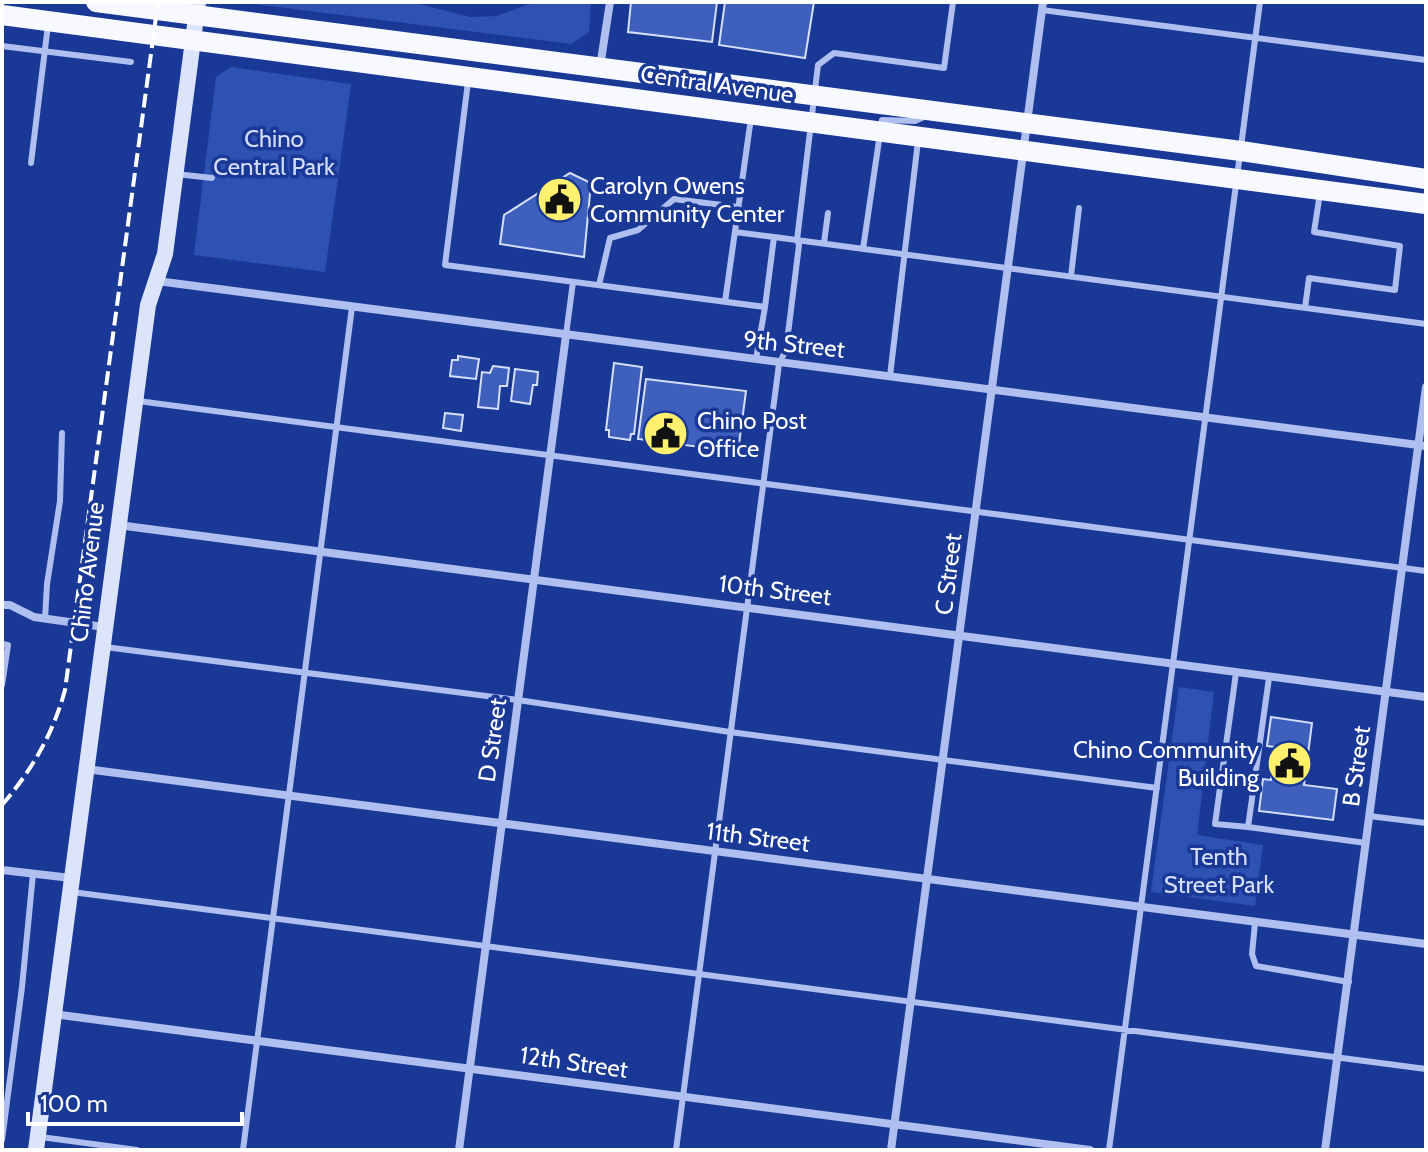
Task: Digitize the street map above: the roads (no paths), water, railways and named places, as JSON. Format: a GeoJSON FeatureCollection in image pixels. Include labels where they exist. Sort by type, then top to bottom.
{"type":"FeatureCollection","features":[{"type":"Feature","properties":{"kind":"main road","name":"Central Avenue"},"geometry":{"type":"LineString","coordinates":[[96,2],[197,9],[1426,179]]}},
{"type":"Feature","properties":{"kind":"main road","name":"Chino Avenue"},"geometry":{"type":"LineString","coordinates":[[36,1144],[134,401],[148,305],[165,254],[197,9]]}},
{"type":"Feature","properties":{"kind":"main road","name":"Central Avenue"},"geometry":{"type":"LineString","coordinates":[[2,15],[1426,204]]}},
{"type":"Feature","properties":{"kind":"main road"},"geometry":{"type":"LineString","coordinates":[[496,81],[524,71],[585,79],[600,67]]}},
{"type":"Feature","properties":{"kind":"street"},"geometry":{"type":"LineString","coordinates":[[600,67],[610,2]]}},
{"type":"Feature","properties":{"kind":"street","name":"C Street"},"geometry":{"type":"LineString","coordinates":[[891,1150],[1042,6]]}},
{"type":"Feature","properties":{"kind":"street","name":"9th Street"},"geometry":{"type":"LineString","coordinates":[[157,281],[1422,446]]}},
{"type":"Feature","properties":{"kind":"street","name":"D Street"},"geometry":{"type":"LineString","coordinates":[[459,1150],[566,335]]}},
{"type":"Feature","properties":{"kind":"street","name":"B Street"},"geometry":{"type":"LineString","coordinates":[[1325,1150],[1356,934],[1402,568],[1422,446],[1426,387]]}},
{"type":"Feature","properties":{"kind":"street","name":"10th Street"},"geometry":{"type":"LineString","coordinates":[[117,525],[1426,697]]}},
{"type":"Feature","properties":{"kind":"street"},"geometry":{"type":"LineString","coordinates":[[2,605],[10,605],[34,617],[104,627]]}},
{"type":"Feature","properties":{"kind":"street","name":"11th Street"},"geometry":{"type":"LineString","coordinates":[[86,769],[1426,944]]}},
{"type":"Feature","properties":{"kind":"street"},"geometry":{"type":"LineString","coordinates":[[2,870],[33,874],[70,885]]}},
{"type":"Feature","properties":{"kind":"street","name":"12th Street"},"geometry":{"type":"LineString","coordinates":[[53,1014],[1090,1150]]}},
{"type":"Feature","properties":{"kind":"lane"},"geometry":{"type":"LineString","coordinates":[[676,1150],[762,485],[779,364],[786,350],[818,65],[834,53],[944,68],[953,2]]}},
{"type":"Feature","properties":{"kind":"lane"},"geometry":{"type":"LineString","coordinates":[[1109,1150],[1260,2]]}},
{"type":"Feature","properties":{"kind":"lane"},"geometry":{"type":"LineString","coordinates":[[1042,6],[1426,60]]}},
{"type":"Feature","properties":{"kind":"lane"},"geometry":{"type":"LineString","coordinates":[[31,163],[49,21]]}},
{"type":"Feature","properties":{"kind":"lane"},"geometry":{"type":"LineString","coordinates":[[2,46],[131,62]]}},
{"type":"Feature","properties":{"kind":"lane"},"geometry":{"type":"LineString","coordinates":[[469,78],[445,265],[765,307]]}},
{"type":"Feature","properties":{"kind":"lane"},"geometry":{"type":"LineString","coordinates":[[863,249],[879,131],[885,119],[915,121],[933,112]]}},
{"type":"Feature","properties":{"kind":"lane"},"geometry":{"type":"LineString","coordinates":[[725,302],[751,115]]}},
{"type":"Feature","properties":{"kind":"lane"},"geometry":{"type":"LineString","coordinates":[[890,376],[918,137]]}},
{"type":"Feature","properties":{"kind":"lane"},"geometry":{"type":"LineString","coordinates":[[176,174],[212,178]]}},
{"type":"Feature","properties":{"kind":"lane"},"geometry":{"type":"LineString","coordinates":[[1305,308],[1309,278],[1395,290],[1400,246],[1314,232],[1320,190]]}},
{"type":"Feature","properties":{"kind":"lane"},"geometry":{"type":"LineString","coordinates":[[599,285],[610,238],[638,230],[674,199],[738,207]]}},
{"type":"Feature","properties":{"kind":"lane"},"geometry":{"type":"LineString","coordinates":[[1071,276],[1079,208]]}},
{"type":"Feature","properties":{"kind":"lane"},"geometry":{"type":"LineString","coordinates":[[824,243],[828,213]]}},
{"type":"Feature","properties":{"kind":"lane"},"geometry":{"type":"LineString","coordinates":[[735,232],[1426,324]]}},
{"type":"Feature","properties":{"kind":"lane"},"geometry":{"type":"LineString","coordinates":[[756,361],[774,237]]}},
{"type":"Feature","properties":{"kind":"lane"},"geometry":{"type":"LineString","coordinates":[[566,335],[573,282]]}},
{"type":"Feature","properties":{"kind":"lane"},"geometry":{"type":"LineString","coordinates":[[243,1150],[352,307]]}},
{"type":"Feature","properties":{"kind":"lane"},"geometry":{"type":"LineString","coordinates":[[134,401],[1426,571]]}},
{"type":"Feature","properties":{"kind":"lane"},"geometry":{"type":"LineString","coordinates":[[45,619],[47,584],[60,501],[62,433]]}},
{"type":"Feature","properties":{"kind":"lane"},"geometry":{"type":"LineString","coordinates":[[2,644],[8,645],[2,685]]}},
{"type":"Feature","properties":{"kind":"lane"},"geometry":{"type":"LineString","coordinates":[[102,646],[1157,788]]}},
{"type":"Feature","properties":{"kind":"lane"},"geometry":{"type":"LineString","coordinates":[[1236,673],[1215,824],[1366,843]]}},
{"type":"Feature","properties":{"kind":"lane"},"geometry":{"type":"LineString","coordinates":[[1248,827],[1269,678]]}},
{"type":"Feature","properties":{"kind":"lane"},"geometry":{"type":"LineString","coordinates":[[1369,816],[1426,823]]}},
{"type":"Feature","properties":{"kind":"lane"},"geometry":{"type":"LineString","coordinates":[[2,1140],[33,874]]}},
{"type":"Feature","properties":{"kind":"lane"},"geometry":{"type":"LineString","coordinates":[[70,885],[272,919],[486,944],[1426,1069]]}},
{"type":"Feature","properties":{"kind":"lane"},"geometry":{"type":"LineString","coordinates":[[1255,923],[1252,954],[1256,966],[1349,982]]}},
{"type":"Feature","properties":{"kind":"lane"},"geometry":{"type":"LineString","coordinates":[[36,1144],[137,1150]]}},
{"type":"Feature","properties":{"kind":"railway"},"geometry":{"type":"LineString","coordinates":[[2,805],[40,751],[65,690],[158,2]]}},
{"type":"Feature","properties":{"kind":"place","name":"Carolyn Owens Community Center"},"geometry":{"type":"Point","coordinates":[559,199]}},
{"type":"Feature","properties":{"kind":"place","name":"Chino Post Office"},"geometry":{"type":"Point","coordinates":[666,434]}},
{"type":"Feature","properties":{"kind":"place","name":"Chino Community Building"},"geometry":{"type":"Point","coordinates":[1290,763]}},
{"type":"Feature","properties":{"kind":"park label","name":"Chino Central Park"},"geometry":{"type":"Point","coordinates":[274,152]}},
{"type":"Feature","properties":{"kind":"park label","name":"Tenth Street Park"},"geometry":{"type":"Point","coordinates":[1219,870]}}]}
